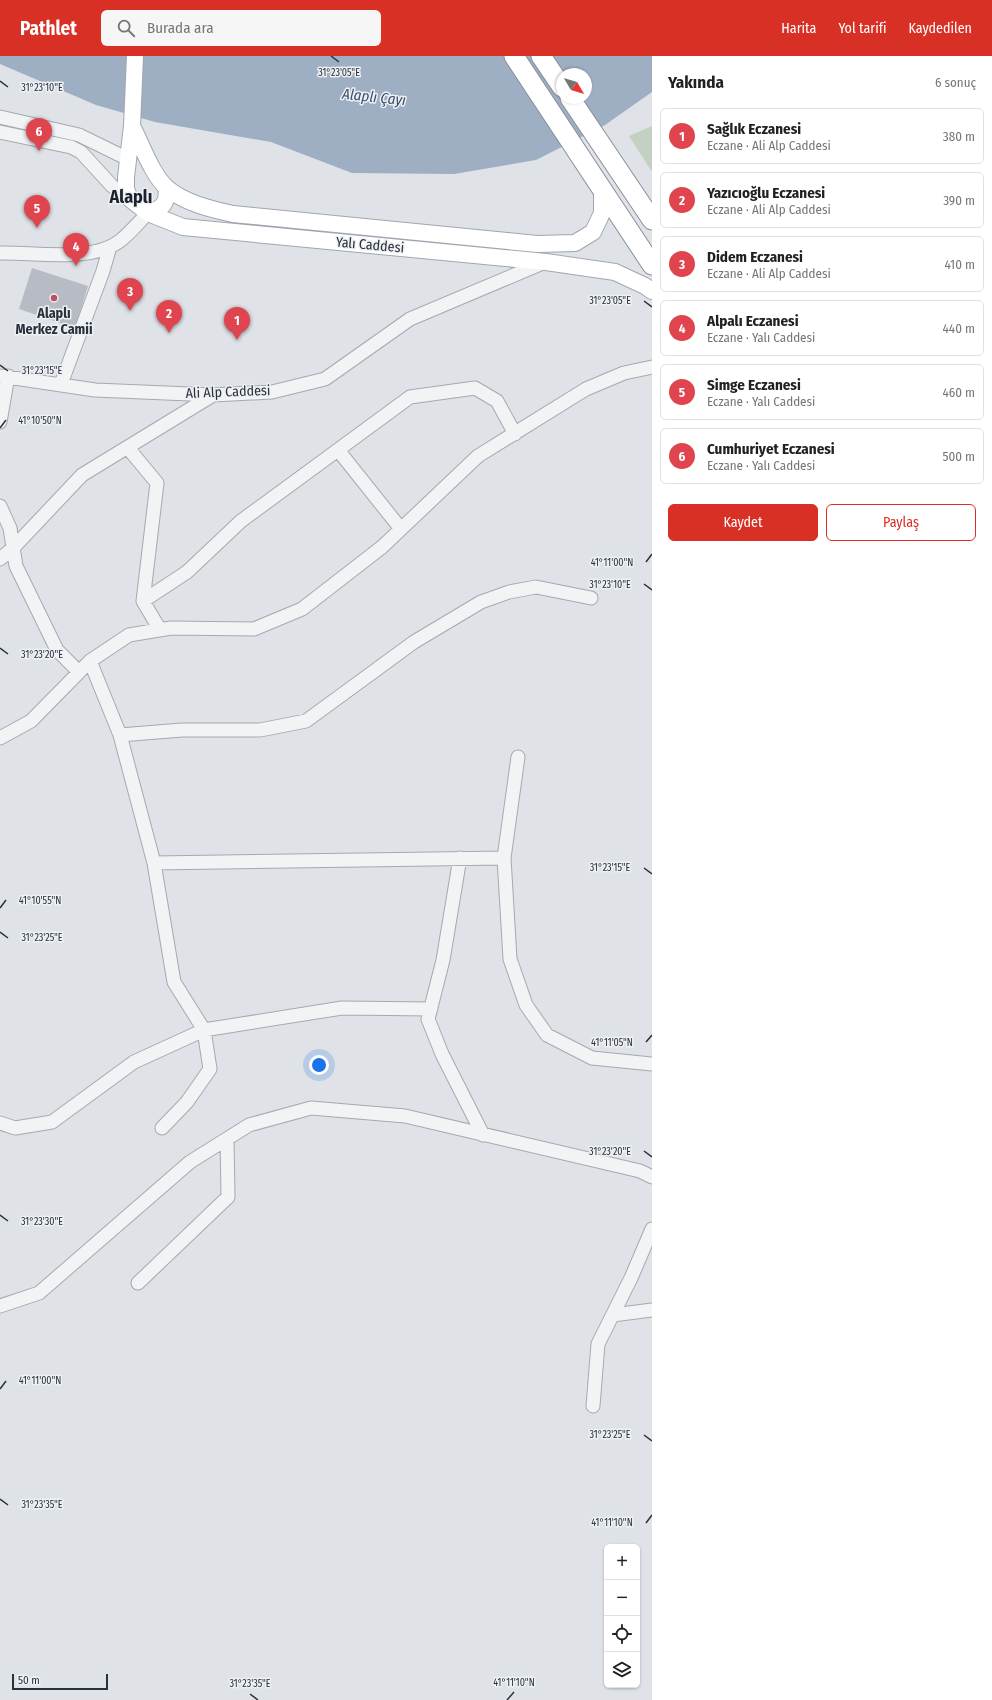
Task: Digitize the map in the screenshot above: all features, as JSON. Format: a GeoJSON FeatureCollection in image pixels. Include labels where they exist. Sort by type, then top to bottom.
{"type":"FeatureCollection","features":[{"type":"Feature","properties":{"kind":"highway"},"geometry":{"type":"LineString","coordinates":[[514,56],[652,266]]}},
{"type":"Feature","properties":{"kind":"highway"},"geometry":{"type":"LineString","coordinates":[[541,56],[556,78]]}},
{"type":"Feature","properties":{"kind":"highway"},"geometry":{"type":"LineString","coordinates":[[574,104],[652,220]]}},
{"type":"Feature","properties":{"kind":"main road"},"geometry":{"type":"LineString","coordinates":[[130,199],[126,189],[126,178],[132,126],[135,56]]}},
{"type":"Feature","properties":{"kind":"main road","name":"Yalı Caddesi"},"geometry":{"type":"LineString","coordinates":[[132,126],[155,172],[166,187],[185,200],[232,214],[537,244],[575,243],[593,232],[602,212],[598,184]]}},
{"type":"Feature","properties":{"kind":"main road"},"geometry":{"type":"LineString","coordinates":[[128,159],[155,172]]}},
{"type":"Feature","properties":{"kind":"main road"},"geometry":{"type":"LineString","coordinates":[[148,214],[159,210],[165,204],[168,196],[166,187]]}},
{"type":"Feature","properties":{"kind":"main road","name":"Yalı Caddesi"},"geometry":{"type":"LineString","coordinates":[[130,199],[148,214],[183,227],[546,262],[615,272],[645,286],[652,291]]}},
{"type":"Feature","properties":{"kind":"street"},"geometry":{"type":"LineString","coordinates":[[0,116],[79,135],[128,159]]}},
{"type":"Feature","properties":{"kind":"street"},"geometry":{"type":"LineString","coordinates":[[0,132],[71,147],[81,152],[112,186],[130,199]]}},
{"type":"Feature","properties":{"kind":"street"},"geometry":{"type":"LineString","coordinates":[[103,250],[121,241],[148,214]]}},
{"type":"Feature","properties":{"kind":"street"},"geometry":{"type":"LineString","coordinates":[[0,253],[84,253],[109,250],[103,271],[61,384]]}},
{"type":"Feature","properties":{"kind":"street","name":"Ali Alp Caddesi"},"geometry":{"type":"LineString","coordinates":[[4,376],[95,390],[212,395],[272,392],[325,378],[410,319],[546,262]]}},
{"type":"Feature","properties":{"kind":"street"},"geometry":{"type":"LineString","coordinates":[[0,738],[31,721],[90,661],[130,635],[171,628],[254,629],[302,609],[382,547],[478,456],[586,389],[624,373],[652,367]]}},
{"type":"Feature","properties":{"kind":"street"},"geometry":{"type":"LineString","coordinates":[[0,422],[4,376]]}},
{"type":"Feature","properties":{"kind":"street"},"geometry":{"type":"LineString","coordinates":[[143,601],[187,572],[241,521],[410,397],[475,388],[497,401],[515,434]]}},
{"type":"Feature","properties":{"kind":"street"},"geometry":{"type":"LineString","coordinates":[[0,559],[13,548],[82,475],[212,395]]}},
{"type":"Feature","properties":{"kind":"street"},"geometry":{"type":"LineString","coordinates":[[128,448],[157,483],[143,601],[160,630]]}},
{"type":"Feature","properties":{"kind":"street"},"geometry":{"type":"LineString","coordinates":[[338,450],[401,529]]}},
{"type":"Feature","properties":{"kind":"street"},"geometry":{"type":"LineString","coordinates":[[0,506],[10,528],[16,566],[57,650],[79,672]]}},
{"type":"Feature","properties":{"kind":"street"},"geometry":{"type":"LineString","coordinates":[[120,735],[182,730],[260,730],[306,721],[414,642],[481,602],[509,592],[536,587],[591,598]]}},
{"type":"Feature","properties":{"kind":"street"},"geometry":{"type":"LineString","coordinates":[[90,661],[120,735],[154,863],[174,982],[204,1030],[210,1069],[187,1102],[162,1128]]}},
{"type":"Feature","properties":{"kind":"street"},"geometry":{"type":"LineString","coordinates":[[518,757],[504,858],[510,959],[526,1005],[547,1035],[592,1058],[652,1064]]}},
{"type":"Feature","properties":{"kind":"street"},"geometry":{"type":"LineString","coordinates":[[460,858],[443,960],[428,1019],[442,1054],[483,1135]]}},
{"type":"Feature","properties":{"kind":"street"},"geometry":{"type":"LineString","coordinates":[[154,863],[504,858]]}},
{"type":"Feature","properties":{"kind":"street"},"geometry":{"type":"LineString","coordinates":[[0,1123],[15,1128],[52,1122],[134,1062],[204,1030],[342,1008],[431,1009]]}},
{"type":"Feature","properties":{"kind":"street"},"geometry":{"type":"LineString","coordinates":[[0,1306],[39,1293],[190,1162],[250,1125],[311,1108],[405,1116],[640,1171],[652,1177]]}},
{"type":"Feature","properties":{"kind":"street"},"geometry":{"type":"LineString","coordinates":[[138,1283],[228,1197],[227,1139]]}},
{"type":"Feature","properties":{"kind":"street"},"geometry":{"type":"LineString","coordinates":[[593,1406],[598,1344],[613,1315],[652,1229]]}},
{"type":"Feature","properties":{"kind":"street"},"geometry":{"type":"LineString","coordinates":[[613,1315],[652,1310]]}},
{"type":"Feature","properties":{"kind":"green space"},"geometry":{"type":"Polygon","coordinates":[[[652,126],[652,172],[629,136],[652,126]]]}},
{"type":"Feature","properties":{"kind":"water","name":"Alaplı Çayı"},"geometry":{"type":"Polygon","coordinates":[[[0,56],[652,56],[652,92],[605,125],[536,160],[454,174],[352,173],[271,142],[155,122],[96,105],[0,64],[0,56]]]}},
{"type":"Feature","properties":{"kind":"building","name":"Alaplı Merkez Camii"},"geometry":{"type":"Polygon","coordinates":[[[32,268],[88,286],[75,328],[19,309],[32,268]]]}},
{"type":"Feature","properties":{"kind":"place","name":"Cumhuriyet Eczanesi"},"geometry":{"type":"Point","coordinates":[39,151]}},
{"type":"Feature","properties":{"kind":"place","name":"Simge Eczanesi"},"geometry":{"type":"Point","coordinates":[37,228]}},
{"type":"Feature","properties":{"kind":"place","name":"Alpalı Eczanesi"},"geometry":{"type":"Point","coordinates":[76,266]}},
{"type":"Feature","properties":{"kind":"place","name":"Alaplı Merkez Camii"},"geometry":{"type":"Point","coordinates":[54,298]}},
{"type":"Feature","properties":{"kind":"place","name":"Didem Eczanesi"},"geometry":{"type":"Point","coordinates":[130,311]}},
{"type":"Feature","properties":{"kind":"place","name":"Yazıcıoğlu Eczanesi"},"geometry":{"type":"Point","coordinates":[169,333]}},
{"type":"Feature","properties":{"kind":"place","name":"Sağlık Eczanesi"},"geometry":{"type":"Point","coordinates":[237,340]}},
{"type":"Feature","properties":{"kind":"district","name":"Alaplı"},"geometry":{"type":"Point","coordinates":[131,197]}}]}
